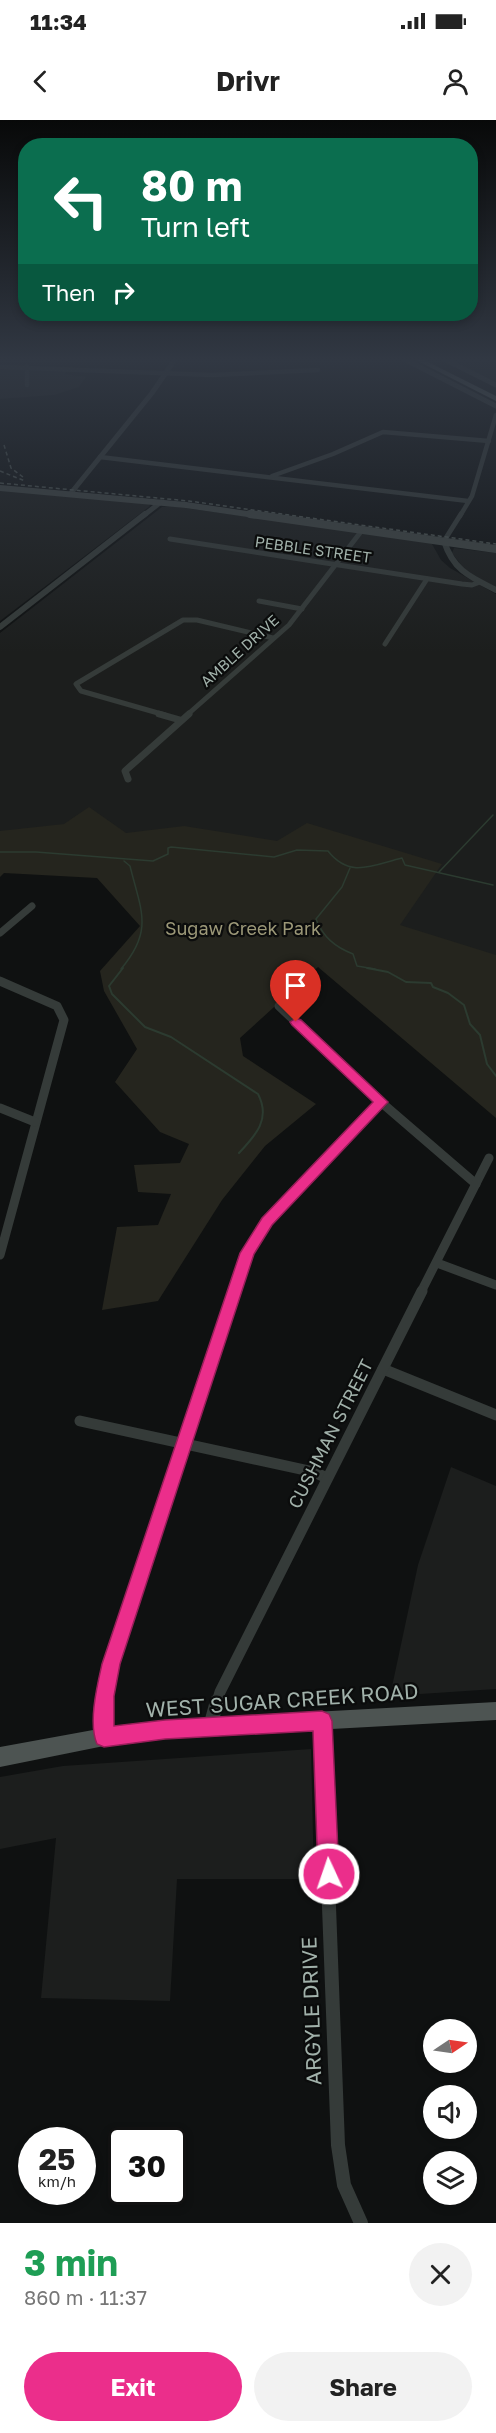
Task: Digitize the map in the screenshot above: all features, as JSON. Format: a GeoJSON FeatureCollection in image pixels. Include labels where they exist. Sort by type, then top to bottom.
{"type":"FeatureCollection","features":[{"type":"Feature","properties":{"kind":"main road"},"geometry":{"type":"LineString","coordinates":[[0,488],[161,502],[496,549]]}},
{"type":"Feature","properties":{"kind":"main road","name":"WEST SUGAR CREEK ROAD"},"geometry":{"type":"LineString","coordinates":[[0,1757],[104,1737],[165,1729],[496,1711]]}},
{"type":"Feature","properties":{"kind":"street"},"geometry":{"type":"LineString","coordinates":[[268,477],[327,456]]}},
{"type":"Feature","properties":{"kind":"street"},"geometry":{"type":"LineString","coordinates":[[484,456],[472,496],[444,541],[451,560],[478,581],[496,590]]}},
{"type":"Feature","properties":{"kind":"street"},"geometry":{"type":"LineString","coordinates":[[71,493],[100,457],[468,501]]}},
{"type":"Feature","properties":{"kind":"street"},"geometry":{"type":"LineString","coordinates":[[0,627],[161,502]]}},
{"type":"Feature","properties":{"kind":"street","name":"AMBLE DRIVE"},"geometry":{"type":"LineString","coordinates":[[128,779],[125,771],[273,639],[302,609],[363,529]]}},
{"type":"Feature","properties":{"kind":"street","name":"PEBBLE STREET"},"geometry":{"type":"LineString","coordinates":[[170,539],[454,583],[472,585],[478,581]]}},
{"type":"Feature","properties":{"kind":"street"},"geometry":{"type":"LineString","coordinates":[[385,644],[427,579]]}},
{"type":"Feature","properties":{"kind":"street","name":"PEBBLE STREET"},"geometry":{"type":"LineString","coordinates":[[454,583],[478,581]]}},
{"type":"Feature","properties":{"kind":"street","name":"PEBBLE STREET"},"geometry":{"type":"LineString","coordinates":[[462,584],[496,590]]}},
{"type":"Feature","properties":{"kind":"street"},"geometry":{"type":"LineString","coordinates":[[259,601],[302,609]]}},
{"type":"Feature","properties":{"kind":"street"},"geometry":{"type":"LineString","coordinates":[[180,720],[77,688],[78,682],[158,634],[188,620],[197,620],[273,639]]}},
{"type":"Feature","properties":{"kind":"street"},"geometry":{"type":"LineString","coordinates":[[0,933],[32,906]]}},
{"type":"Feature","properties":{"kind":"street"},"geometry":{"type":"LineString","coordinates":[[0,981],[57,1006],[63,1015],[0,1255]]}},
{"type":"Feature","properties":{"kind":"street"},"geometry":{"type":"LineString","coordinates":[[279,1006],[382,1102],[476,1184]]}},
{"type":"Feature","properties":{"kind":"street"},"geometry":{"type":"LineString","coordinates":[[104,1737],[104,1703],[111,1664],[247,1253],[267,1221],[382,1102]]}},
{"type":"Feature","properties":{"kind":"street"},"geometry":{"type":"LineString","coordinates":[[0,1108],[35,1122]]}},
{"type":"Feature","properties":{"kind":"street","name":"CUSHMAN STREET"},"geometry":{"type":"LineString","coordinates":[[210,1727],[220,1692],[489,1158]]}},
{"type":"Feature","properties":{"kind":"street"},"geometry":{"type":"LineString","coordinates":[[436,1263],[496,1285]]}},
{"type":"Feature","properties":{"kind":"street"},"geometry":{"type":"LineString","coordinates":[[383,1369],[496,1414]]}},
{"type":"Feature","properties":{"kind":"street"},"geometry":{"type":"LineString","coordinates":[[80,1421],[314,1472],[327,1478]]}},
{"type":"Feature","properties":{"kind":"street","name":"ARGYLE DRIVE"},"geometry":{"type":"LineString","coordinates":[[322,1721],[338,2145],[344,2185],[360,2223]]}},
{"type":"Feature","properties":{"kind":"shaded area"},"geometry":{"type":"Polygon","coordinates":[[[0,490],[149,504],[150,506],[0,621],[0,490]]]}},
{"type":"Feature","properties":{"kind":"shaded area"},"geometry":{"type":"Polygon","coordinates":[[[171,506],[424,541],[432,544],[441,560],[450,568],[496,594],[496,976],[351,939],[430,871],[0,861],[0,633],[162,507],[171,506]]]}},
{"type":"Feature","properties":{"kind":"shaded area"},"geometry":{"type":"Polygon","coordinates":[[[454,548],[496,553],[496,588],[465,570],[452,553],[454,548]]]}},
{"type":"Feature","properties":{"kind":"shaded area"},"geometry":{"type":"Polygon","coordinates":[[[451,1467],[496,1486],[496,1689],[390,1696],[418,1565],[451,1467]]]}},
{"type":"Feature","properties":{"kind":"shaded area"},"geometry":{"type":"Polygon","coordinates":[[[311,1749],[314,1879],[177,1879],[170,2001],[41,1998],[56,1838],[0,1849],[0,1777],[63,1766],[311,1749]]]}},
{"type":"Feature","properties":{"kind":"green space","name":"Sugaw Creek Park"},"geometry":{"type":"Polygon","coordinates":[[[89,807],[126,833],[184,826],[277,841],[307,823],[442,864],[400,925],[496,955],[496,1118],[318,967],[240,1038],[243,1056],[316,1104],[265,1146],[222,1200],[158,1301],[102,1310],[117,1227],[158,1225],[171,1194],[138,1192],[134,1165],[180,1163],[189,1144],[160,1132],[115,1082],[137,1049],[104,991],[100,971],[140,926],[97,878],[4,873],[0,877],[0,831],[64,824],[89,807]]]}},
{"type":"Feature","properties":{"kind":"waterway"},"geometry":{"type":"LineString","coordinates":[[439,872],[493,815]]}},
{"type":"Feature","properties":{"kind":"waterway"},"geometry":{"type":"LineString","coordinates":[[0,852],[36,852],[153,861],[168,854],[168,848],[171,847],[274,857],[297,850],[328,851],[336,860],[353,867],[362,868],[402,858],[405,865],[493,885]]}},
{"type":"Feature","properties":{"kind":"waterway"},"geometry":{"type":"LineString","coordinates":[[121,969],[138,943],[142,920],[130,866],[124,861]]}},
{"type":"Feature","properties":{"kind":"waterway"},"geometry":{"type":"LineString","coordinates":[[350,868],[342,887],[316,919],[330,941],[353,954],[357,966],[375,969]]}},
{"type":"Feature","properties":{"kind":"waterway"},"geometry":{"type":"LineString","coordinates":[[123,968],[109,986],[112,994],[145,1027],[171,1037],[258,1094],[263,1111],[260,1126],[239,1153]]}},
{"type":"Feature","properties":{"kind":"waterway"},"geometry":{"type":"LineString","coordinates":[[367,968],[388,972],[406,982],[431,983],[433,987],[448,993],[464,1005],[470,1024],[480,1035],[487,1064],[496,1076]]}},
{"type":"Feature","properties":{"kind":"railway"},"geometry":{"type":"LineString","coordinates":[[7,456],[11,468],[23,477]]}},
{"type":"Feature","properties":{"kind":"railway"},"geometry":{"type":"LineString","coordinates":[[0,471],[25,481]]}},
{"type":"Feature","properties":{"kind":"railway"},"geometry":{"type":"LineString","coordinates":[[0,483],[189,501],[496,544]]}},
{"type":"Feature","properties":{"kind":"route"},"geometry":{"type":"LineString","coordinates":[[296,1022],[382,1102],[267,1221],[247,1253],[111,1664],[105,1696],[104,1737],[165,1729],[322,1721],[329,1874]]}}]}
